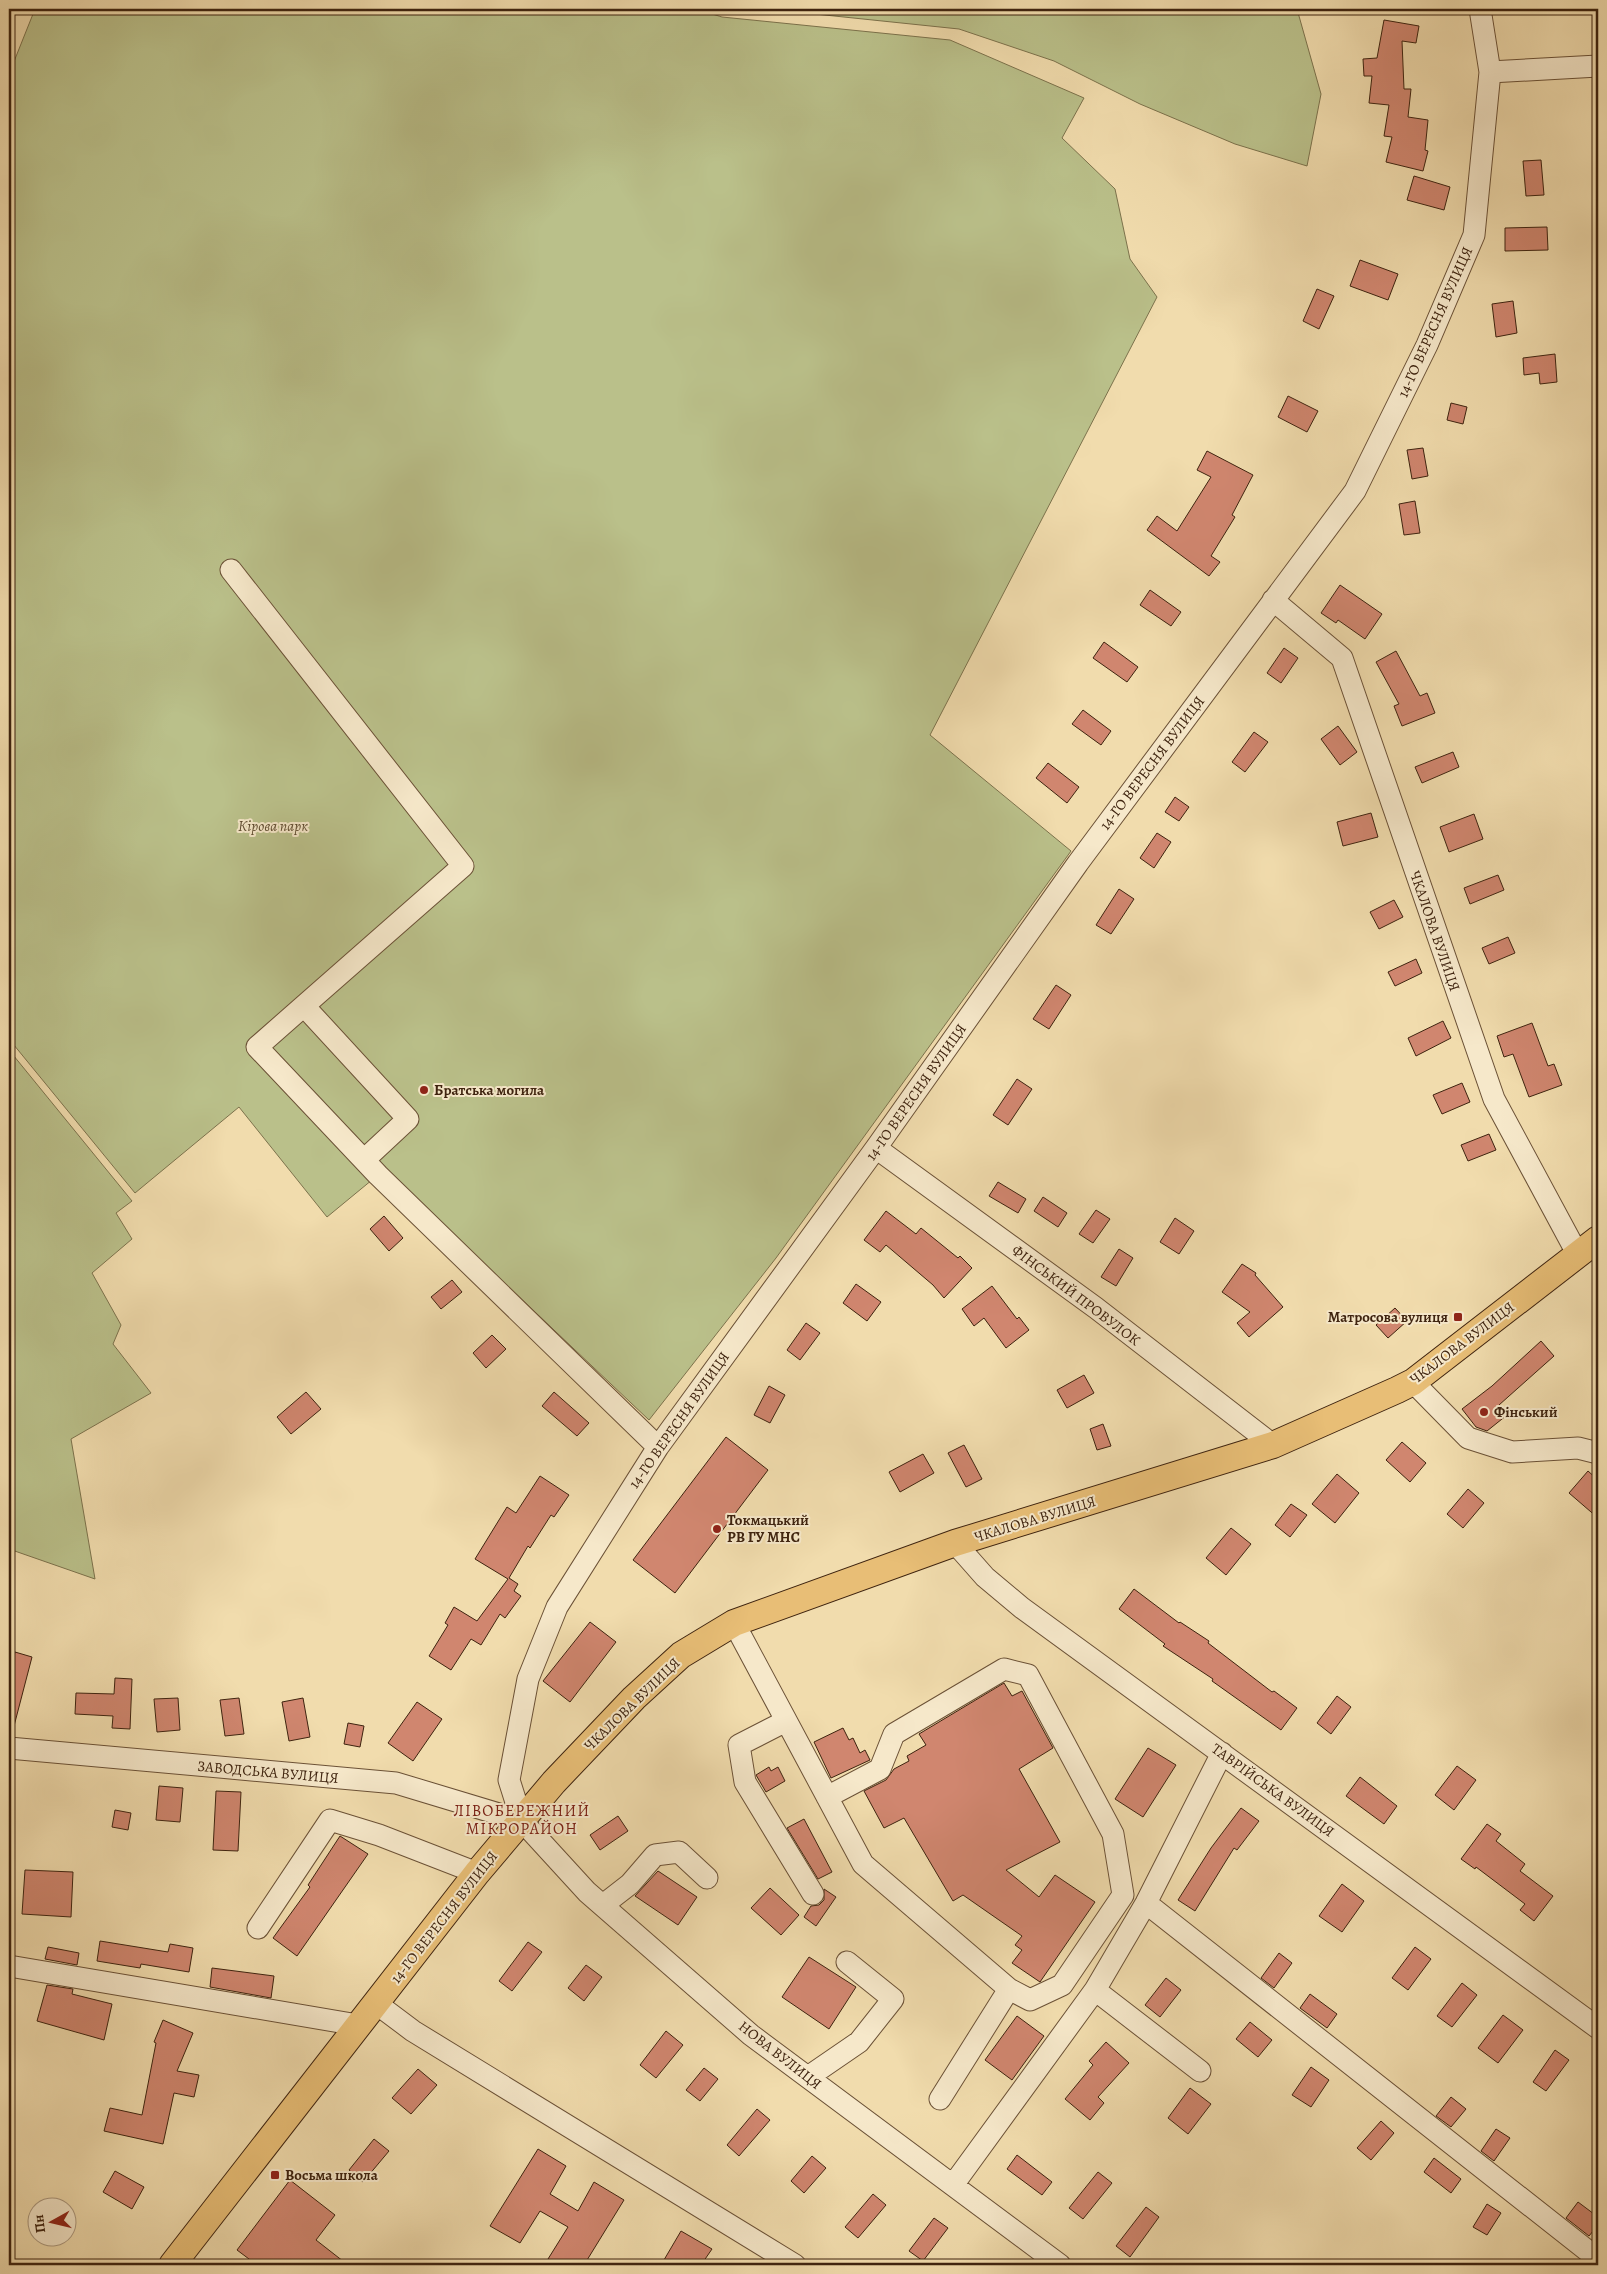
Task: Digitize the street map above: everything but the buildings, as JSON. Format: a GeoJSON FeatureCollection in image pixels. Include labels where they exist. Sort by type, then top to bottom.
{"type":"FeatureCollection","features":[{"type":"Feature","properties":{"kind":"main road","name":"ЧКАЛОВА ВУЛИЦЯ"},"geometry":{"type":"LineString","coordinates":[[522,1821],[554,1782],[634,1698],[681,1655],[734,1623],[955,1543],[1273,1445],[1412,1382],[1598,1239]]}},
{"type":"Feature","properties":{"kind":"main road","name":"14-ГО ВЕРЕСНЯ ВУЛИЦЯ"},"geometry":{"type":"LineString","coordinates":[[172,2265],[477,1873],[522,1821]]}},
{"type":"Feature","properties":{"kind":"street","name":"14-ГО ВЕРЕСНЯ ВУЛИЦЯ"},"geometry":{"type":"LineString","coordinates":[[522,1821],[509,1780],[528,1679],[557,1606],[658,1447],[876,1148],[1078,863],[1355,491],[1427,345],[1474,236],[1490,72],[1480,9]]}},
{"type":"Feature","properties":{"kind":"street"},"geometry":{"type":"LineString","coordinates":[[1490,72],[1598,66]]}},
{"type":"Feature","properties":{"kind":"street"},"geometry":{"type":"LineString","coordinates":[[231,570],[463,866],[257,1047],[364,1160],[658,1447]]}},
{"type":"Feature","properties":{"kind":"street","name":"ЧКАЛОВА ВУЛИЦЯ"},"geometry":{"type":"LineString","coordinates":[[1272,600],[1342,658],[1494,1099],[1578,1255]]}},
{"type":"Feature","properties":{"kind":"street"},"geometry":{"type":"LineString","coordinates":[[304,1006],[408,1119],[364,1160]]}},
{"type":"Feature","properties":{"kind":"street","name":"ФІНСЬКИЙ ПРОВУЛОК"},"geometry":{"type":"LineString","coordinates":[[876,1148],[1096,1308],[1273,1445]]}},
{"type":"Feature","properties":{"kind":"street"},"geometry":{"type":"LineString","coordinates":[[1412,1382],[1468,1438],[1512,1452],[1578,1448],[1598,1453]]}},
{"type":"Feature","properties":{"kind":"street","name":"ТАВРІЙСЬКА ВУЛИЦЯ"},"geometry":{"type":"LineString","coordinates":[[955,1543],[985,1577],[1022,1608],[1598,2028]]}},
{"type":"Feature","properties":{"kind":"street"},"geometry":{"type":"LineString","coordinates":[[734,1623],[862,1864],[1009,1989],[1030,2000],[1062,1985],[1123,1895],[1113,1834],[1028,1675],[1004,1669],[894,1734],[880,1770],[827,1798]]}},
{"type":"Feature","properties":{"kind":"street"},"geometry":{"type":"LineString","coordinates":[[786,1720],[740,1746],[745,1782],[813,1894]]}},
{"type":"Feature","properties":{"kind":"street","name":"ЗАВОДСЬКА ВУЛИЦЯ"},"geometry":{"type":"LineString","coordinates":[[9,1748],[396,1784],[522,1821]]}},
{"type":"Feature","properties":{"kind":"street"},"geometry":{"type":"LineString","coordinates":[[953,2185],[1095,1990],[1146,1903],[1222,1753]]}},
{"type":"Feature","properties":{"kind":"street"},"geometry":{"type":"LineString","coordinates":[[258,1928],[330,1820],[379,1836],[477,1873]]}},
{"type":"Feature","properties":{"kind":"street","name":"НОВА ВУЛИЦЯ"},"geometry":{"type":"LineString","coordinates":[[522,1821],[588,1892],[751,2035],[1060,2265]]}},
{"type":"Feature","properties":{"kind":"street"},"geometry":{"type":"LineString","coordinates":[[603,1905],[630,1884],[655,1855],[679,1852],[707,1878]]}},
{"type":"Feature","properties":{"kind":"street"},"geometry":{"type":"LineString","coordinates":[[1146,1903],[1598,2259]]}},
{"type":"Feature","properties":{"kind":"street"},"geometry":{"type":"LineString","coordinates":[[808,2077],[859,2042],[893,1999],[847,1962]]}},
{"type":"Feature","properties":{"kind":"street"},"geometry":{"type":"LineString","coordinates":[[9,1966],[358,2024]]}},
{"type":"Feature","properties":{"kind":"street"},"geometry":{"type":"LineString","coordinates":[[940,2099],[1009,1989]]}},
{"type":"Feature","properties":{"kind":"street"},"geometry":{"type":"LineString","coordinates":[[1095,1990],[1200,2071]]}},
{"type":"Feature","properties":{"kind":"street"},"geometry":{"type":"LineString","coordinates":[[376,2004],[413,2031],[795,2265]]}},
{"type":"Feature","properties":{"kind":"green space","name":"Кірова парк"},"geometry":{"type":"Polygon","coordinates":[[[35,9],[696,9],[722,17],[950,40],[1084,98],[1062,138],[1115,189],[1130,259],[1157,297],[930,735],[1071,851],[776,1258],[649,1420],[404,1188],[378,1175],[327,1217],[239,1107],[135,1193],[9,1039],[9,74],[35,9]]]}},
{"type":"Feature","properties":{"kind":"green space"},"geometry":{"type":"Polygon","coordinates":[[[767,9],[1297,9],[1321,94],[1307,166],[1235,144],[1140,104],[1054,61],[959,29],[767,9]]]}},
{"type":"Feature","properties":{"kind":"green space"},"geometry":{"type":"Polygon","coordinates":[[[9,1050],[132,1201],[116,1213],[132,1239],[92,1273],[121,1325],[113,1344],[151,1393],[71,1439],[95,1579],[9,1549],[9,1050]]]}},
{"type":"Feature","properties":{"kind":"place","name":"Братська могила"},"geometry":{"type":"Point","coordinates":[424,1090]}},
{"type":"Feature","properties":{"kind":"place","name":"Матросова вулиця"},"geometry":{"type":"Point","coordinates":[1458,1317]}},
{"type":"Feature","properties":{"kind":"place","name":"Фінський"},"geometry":{"type":"Point","coordinates":[1484,1412]}},
{"type":"Feature","properties":{"kind":"place","name":"Токмацький РВ ГУ МНС"},"geometry":{"type":"Point","coordinates":[717,1529]}},
{"type":"Feature","properties":{"kind":"place","name":"Восьма школа"},"geometry":{"type":"Point","coordinates":[275,2175]}},
{"type":"Feature","properties":{"kind":"district","name":"ЛІВОБЕРЕЖНИЙ МІКРОРАЙОН"},"geometry":{"type":"Point","coordinates":[522,1820]}}]}
